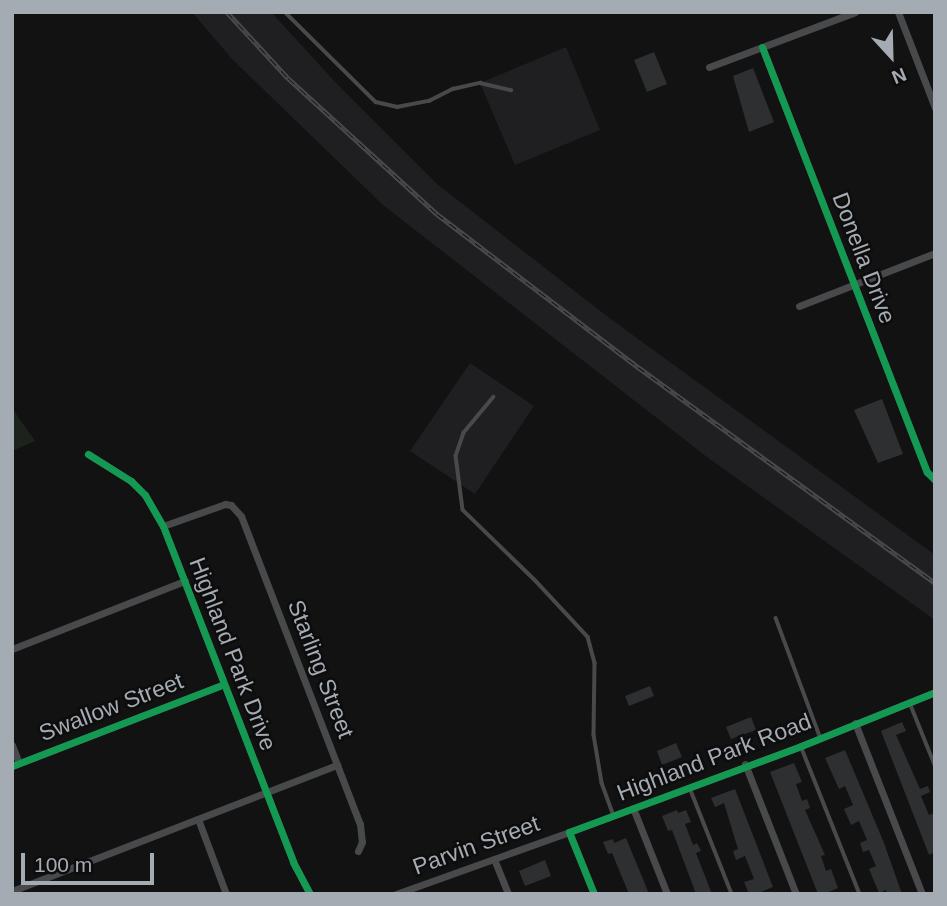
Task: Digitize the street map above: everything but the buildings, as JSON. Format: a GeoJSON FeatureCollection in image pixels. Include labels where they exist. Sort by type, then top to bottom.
{"type":"FeatureCollection","features":[{"type":"Feature","properties":{"kind":"street"},"geometry":{"type":"LineString","coordinates":[[709,67],[855,12]]}},
{"type":"Feature","properties":{"kind":"street"},"geometry":{"type":"LineString","coordinates":[[898,12],[935,108]]}},
{"type":"Feature","properties":{"kind":"street","name":"Donella Drive"},"geometry":{"type":"LineString","coordinates":[[762,47],[927,472],[935,481]]}},
{"type":"Feature","properties":{"kind":"street"},"geometry":{"type":"LineString","coordinates":[[799,306],[935,253]]}},
{"type":"Feature","properties":{"kind":"street","name":"Highland Park Drive"},"geometry":{"type":"LineString","coordinates":[[88,454],[131,481],[145,495],[163,526],[293,862],[310,894]]}},
{"type":"Feature","properties":{"kind":"street","name":"Starling Street"},"geometry":{"type":"LineString","coordinates":[[163,526],[216,506],[231,505],[241,516],[360,824],[362,842],[358,851]]}},
{"type":"Feature","properties":{"kind":"street"},"geometry":{"type":"LineString","coordinates":[[12,649],[185,581]]}},
{"type":"Feature","properties":{"kind":"street","name":"Swallow Street"},"geometry":{"type":"LineString","coordinates":[[16,765],[224,684]]}},
{"type":"Feature","properties":{"kind":"street","name":"Highland Park Road"},"geometry":{"type":"LineString","coordinates":[[569,832],[745,764],[802,746],[820,736],[935,692]]}},
{"type":"Feature","properties":{"kind":"street"},"geometry":{"type":"LineString","coordinates":[[855,723],[922,894]]}},
{"type":"Feature","properties":{"kind":"street"},"geometry":{"type":"LineString","coordinates":[[12,745],[16,765]]}},
{"type":"Feature","properties":{"kind":"street"},"geometry":{"type":"LineString","coordinates":[[745,764],[796,894]]}},
{"type":"Feature","properties":{"kind":"street"},"geometry":{"type":"LineString","coordinates":[[12,891],[337,765]]}},
{"type":"Feature","properties":{"kind":"street"},"geometry":{"type":"LineString","coordinates":[[634,808],[667,894]]}},
{"type":"Feature","properties":{"kind":"street"},"geometry":{"type":"LineString","coordinates":[[198,819],[226,894]]}},
{"type":"Feature","properties":{"kind":"street"},"geometry":{"type":"LineString","coordinates":[[569,832],[594,894]]}},
{"type":"Feature","properties":{"kind":"street","name":"Parvin Street"},"geometry":{"type":"LineString","coordinates":[[396,894],[569,832]]}},
{"type":"Feature","properties":{"kind":"street"},"geometry":{"type":"LineString","coordinates":[[494,859],[508,894]]}},
{"type":"Feature","properties":{"kind":"lane"},"geometry":{"type":"LineString","coordinates":[[285,12],[376,102],[397,107],[429,101],[453,89],[480,83],[511,90]]}},
{"type":"Feature","properties":{"kind":"lane"},"geometry":{"type":"LineString","coordinates":[[494,397],[464,433],[456,456],[463,510],[535,580],[588,637],[594,663],[594,735],[602,783],[613,816]]}},
{"type":"Feature","properties":{"kind":"lane"},"geometry":{"type":"LineString","coordinates":[[776,618],[820,736]]}},
{"type":"Feature","properties":{"kind":"lane"},"geometry":{"type":"LineString","coordinates":[[909,701],[935,765]]}},
{"type":"Feature","properties":{"kind":"lane"},"geometry":{"type":"LineString","coordinates":[[802,746],[860,894]]}},
{"type":"Feature","properties":{"kind":"lane"},"geometry":{"type":"LineString","coordinates":[[689,786],[732,894]]}},
{"type":"Feature","properties":{"kind":"shaded area"},"geometry":{"type":"Polygon","coordinates":[[[192,12],[271,12],[338,85],[437,184],[608,317],[935,555],[935,620],[707,457],[383,205],[232,59],[192,12]]]}},
{"type":"Feature","properties":{"kind":"shaded area"},"geometry":{"type":"Polygon","coordinates":[[[566,47],[600,130],[515,165],[480,83],[566,47]]]}},
{"type":"Feature","properties":{"kind":"shaded area"},"geometry":{"type":"Polygon","coordinates":[[[470,363],[534,406],[475,494],[410,451],[470,363]]]}},
{"type":"Feature","properties":{"kind":"shaded area"},"geometry":{"type":"Polygon","coordinates":[[[12,408],[35,441],[12,451],[12,408]]]}},
{"type":"Feature","properties":{"kind":"railway"},"geometry":{"type":"LineString","coordinates":[[227,12],[288,78],[437,214],[638,367],[935,583]]}},
{"type":"Feature","properties":{"kind":"cycle path"},"geometry":{"type":"LineString","coordinates":[[762,47],[927,472],[935,480]]}},
{"type":"Feature","properties":{"kind":"cycle path"},"geometry":{"type":"LineString","coordinates":[[88,454],[131,481],[145,495],[163,526],[293,862],[310,894]]}},
{"type":"Feature","properties":{"kind":"cycle path"},"geometry":{"type":"LineString","coordinates":[[12,766],[224,684]]}},
{"type":"Feature","properties":{"kind":"cycle path"},"geometry":{"type":"LineString","coordinates":[[594,894],[569,832],[801,746],[935,692]]}}]}
